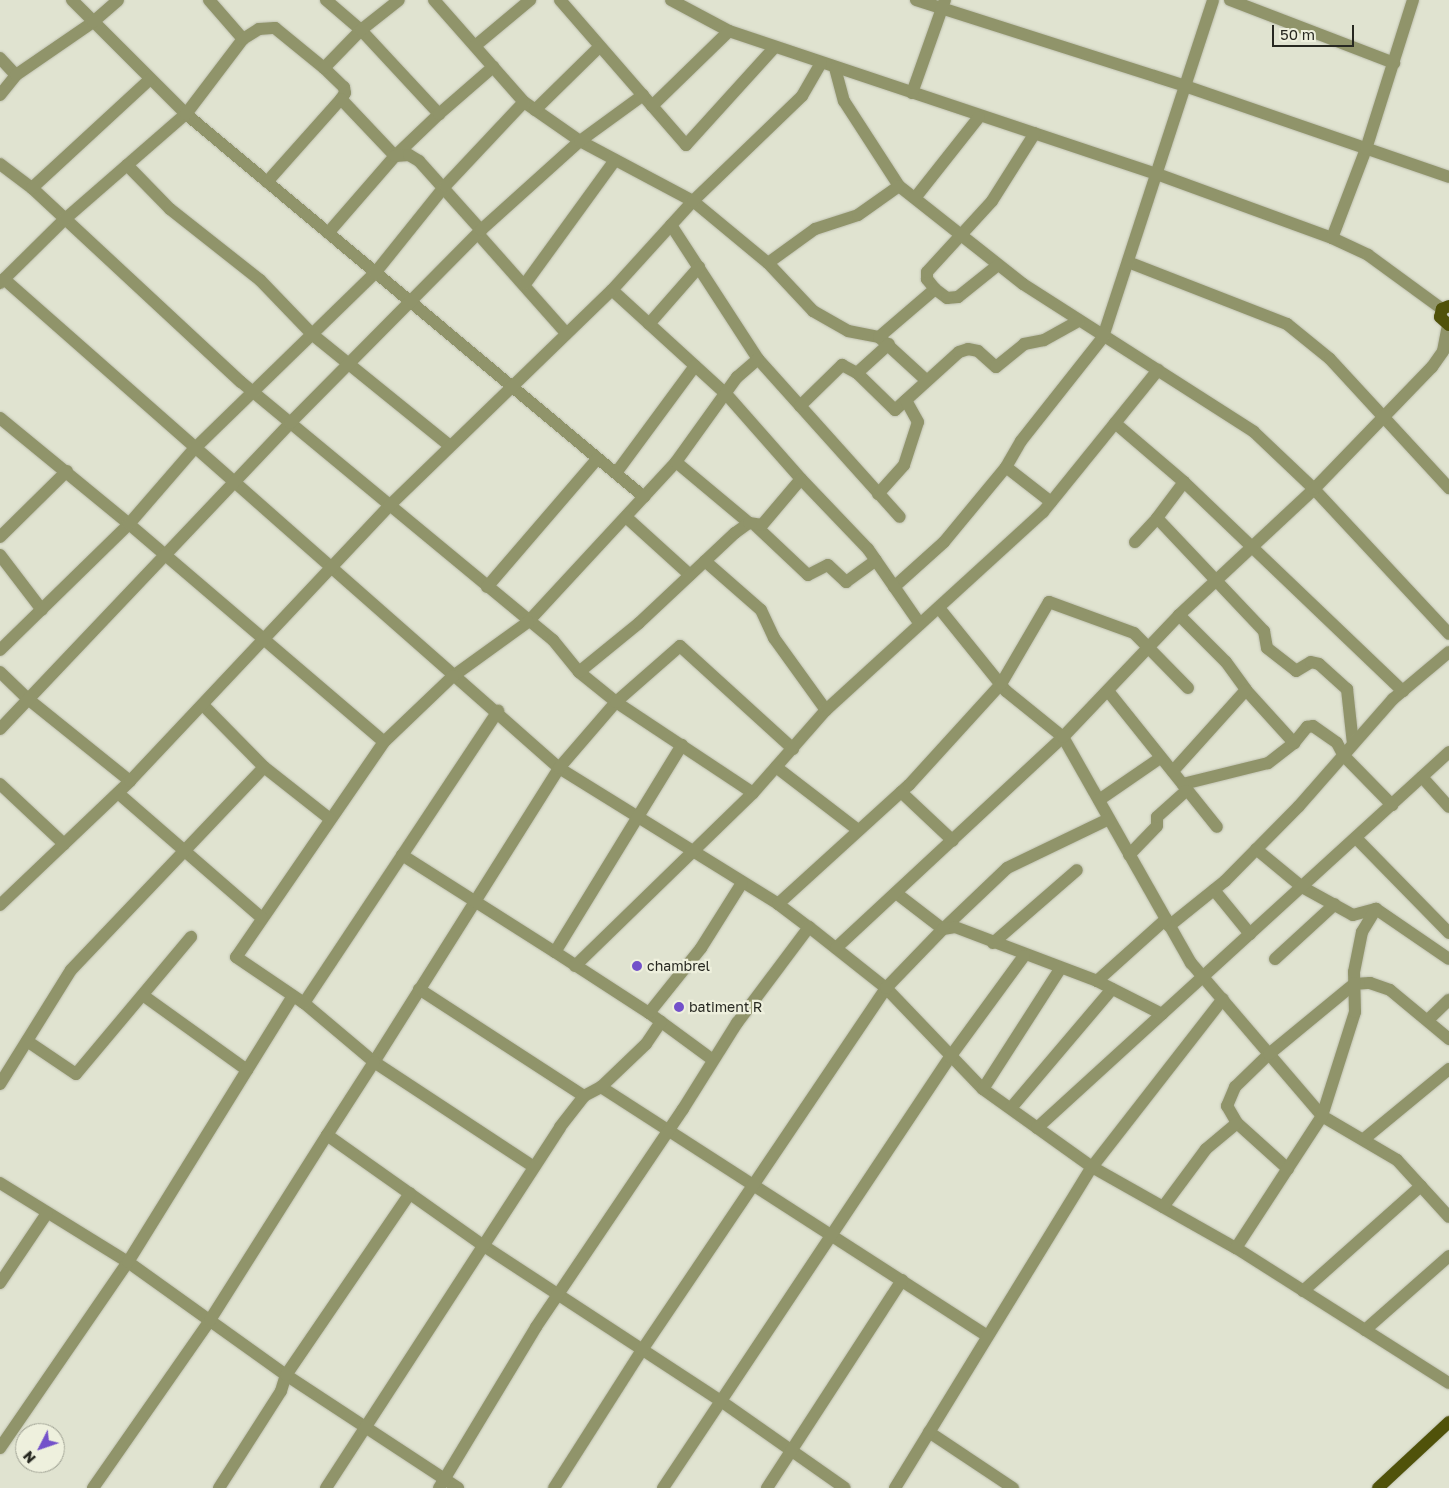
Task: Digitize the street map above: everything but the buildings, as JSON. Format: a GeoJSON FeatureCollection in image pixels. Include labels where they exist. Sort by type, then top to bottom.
{"type":"FeatureCollection","features":[{"type":"Feature","properties":{"kind":"main road"},"geometry":{"type":"LineString","coordinates":[[1445,308],[1440,317],[1448,325]]}},
{"type":"Feature","properties":{"kind":"main road"},"geometry":{"type":"LineString","coordinates":[[1378,1488],[1449,1422]]}},
{"type":"Feature","properties":{"kind":"street"},"geometry":{"type":"LineString","coordinates":[[72,0],[186,114],[644,497]]}},
{"type":"Feature","properties":{"kind":"street"},"geometry":{"type":"LineString","coordinates":[[0,95],[16,75],[93,22],[118,0]]}},
{"type":"Feature","properties":{"kind":"street"},"geometry":{"type":"LineString","coordinates":[[209,0],[243,39]]}},
{"type":"Feature","properties":{"kind":"street"},"geometry":{"type":"LineString","coordinates":[[326,0],[360,30],[439,114]]}},
{"type":"Feature","properties":{"kind":"street"},"geometry":{"type":"LineString","coordinates":[[324,68],[360,30],[399,0]]}},
{"type":"Feature","properties":{"kind":"street"},"geometry":{"type":"LineString","coordinates":[[434,0],[524,102],[580,141],[693,201],[768,263],[813,311],[848,331],[884,341],[926,380]]}},
{"type":"Feature","properties":{"kind":"street"},"geometry":{"type":"LineString","coordinates":[[475,46],[530,0]]}},
{"type":"Feature","properties":{"kind":"street"},"geometry":{"type":"LineString","coordinates":[[560,0],[598,47],[686,145],[775,47]]}},
{"type":"Feature","properties":{"kind":"street"},"geometry":{"type":"LineString","coordinates":[[671,0],[729,30],[775,47],[980,117],[1035,133],[1157,174],[1332,238],[1368,255],[1445,308]]}},
{"type":"Feature","properties":{"kind":"street"},"geometry":{"type":"LineString","coordinates":[[916,0],[943,5],[1186,86],[1449,178]]}},
{"type":"Feature","properties":{"kind":"street"},"geometry":{"type":"LineString","coordinates":[[894,587],[944,542],[1006,467],[1021,441],[1103,338],[1214,0]]}},
{"type":"Feature","properties":{"kind":"street"},"geometry":{"type":"LineString","coordinates":[[1230,0],[1394,63]]}},
{"type":"Feature","properties":{"kind":"street"},"geometry":{"type":"LineString","coordinates":[[1332,238],[1366,149],[1413,0]]}},
{"type":"Feature","properties":{"kind":"street"},"geometry":{"type":"LineString","coordinates":[[912,93],[943,5]]}},
{"type":"Feature","properties":{"kind":"street"},"geometry":{"type":"LineString","coordinates":[[267,182],[345,93],[344,87],[324,68],[275,28],[260,29],[243,39],[186,114],[65,219],[2,281],[453,676],[498,711],[558,768],[690,852],[778,904],[809,927],[886,988],[950,1057],[983,1089],[1092,1167],[1236,1248],[1449,1383]]}},
{"type":"Feature","properties":{"kind":"street"},"geometry":{"type":"LineString","coordinates":[[652,106],[729,30]]}},
{"type":"Feature","properties":{"kind":"street"},"geometry":{"type":"LineString","coordinates":[[535,110],[598,47]]}},
{"type":"Feature","properties":{"kind":"street"},"geometry":{"type":"LineString","coordinates":[[0,58],[16,75]]}},
{"type":"Feature","properties":{"kind":"street"},"geometry":{"type":"LineString","coordinates":[[0,905],[130,781],[265,640],[389,506],[510,385],[612,290],[693,201],[802,96],[821,63]]}},
{"type":"Feature","properties":{"kind":"street"},"geometry":{"type":"LineString","coordinates":[[328,233],[395,156],[493,66]]}},
{"type":"Feature","properties":{"kind":"street"},"geometry":{"type":"LineString","coordinates":[[835,68],[844,101],[899,186],[959,236],[1078,321],[1254,432],[1314,489],[1449,634]]}},
{"type":"Feature","properties":{"kind":"street"},"geometry":{"type":"LineString","coordinates":[[32,188],[150,79]]}},
{"type":"Feature","properties":{"kind":"street"},"geometry":{"type":"LineString","coordinates":[[0,729],[290,423],[410,301],[480,233],[580,141],[643,95]]}},
{"type":"Feature","properties":{"kind":"street"},"geometry":{"type":"LineString","coordinates":[[341,99],[395,156]]}},
{"type":"Feature","properties":{"kind":"street"},"geometry":{"type":"LineString","coordinates":[[0,650],[129,524],[194,449],[375,273],[445,186],[524,102]]}},
{"type":"Feature","properties":{"kind":"street"},"geometry":{"type":"LineString","coordinates":[[915,198],[980,117]]}},
{"type":"Feature","properties":{"kind":"street"},"geometry":{"type":"LineString","coordinates":[[998,265],[958,297],[948,298],[935,289],[927,279],[927,272],[992,201],[1035,133]]}},
{"type":"Feature","properties":{"kind":"street"},"geometry":{"type":"LineString","coordinates":[[395,156],[409,155],[419,160],[445,186],[480,233],[566,333]]}},
{"type":"Feature","properties":{"kind":"street"},"geometry":{"type":"LineString","coordinates":[[524,284],[615,160]]}},
{"type":"Feature","properties":{"kind":"street"},"geometry":{"type":"LineString","coordinates":[[0,164],[32,188],[253,392],[486,588],[553,640],[579,672],[616,702],[752,793]]}},
{"type":"Feature","properties":{"kind":"street"},"geometry":{"type":"LineString","coordinates":[[127,165],[170,209],[260,280],[313,335],[350,362],[450,446]]}},
{"type":"Feature","properties":{"kind":"street"},"geometry":{"type":"LineString","coordinates":[[768,263],[815,229],[858,215],[899,186]]}},
{"type":"Feature","properties":{"kind":"street"},"geometry":{"type":"LineString","coordinates":[[671,225],[758,359],[900,517]]}},
{"type":"Feature","properties":{"kind":"street"},"geometry":{"type":"LineString","coordinates":[[1128,262],[1287,324],[1330,359],[1449,488]]}},
{"type":"Feature","properties":{"kind":"street"},"geometry":{"type":"LineString","coordinates":[[649,324],[698,267]]}},
{"type":"Feature","properties":{"kind":"street"},"geometry":{"type":"LineString","coordinates":[[857,373],[884,341],[935,289]]}},
{"type":"Feature","properties":{"kind":"street"},"geometry":{"type":"LineString","coordinates":[[612,290],[727,395],[876,560],[920,624]]}},
{"type":"Feature","properties":{"kind":"street"},"geometry":{"type":"LineString","coordinates":[[800,406],[842,365],[857,373],[895,410],[926,380],[968,349],[978,351],[996,367],[1024,344],[1044,340],[1078,321]]}},
{"type":"Feature","properties":{"kind":"street"},"geometry":{"type":"LineString","coordinates":[[836,948],[1063,737],[1151,648],[1179,615],[1314,489],[1382,416],[1432,367],[1443,352],[1448,325]]}},
{"type":"Feature","properties":{"kind":"street"},"geometry":{"type":"LineString","coordinates":[[534,1167],[374,1062],[298,1000],[236,957],[384,742],[453,676],[528,622],[676,462],[727,395],[737,377],[758,359]]}},
{"type":"Feature","properties":{"kind":"street"},"geometry":{"type":"LineString","coordinates":[[616,473],[695,366]]}},
{"type":"Feature","properties":{"kind":"street"},"geometry":{"type":"LineString","coordinates":[[575,966],[752,793],[826,710],[939,608],[1051,502],[1158,370]]}},
{"type":"Feature","properties":{"kind":"street"},"geometry":{"type":"LineString","coordinates":[[878,494],[904,465],[918,422],[906,400]]}},
{"type":"Feature","properties":{"kind":"street"},"geometry":{"type":"LineString","coordinates":[[0,418],[67,471],[384,742]]}},
{"type":"Feature","properties":{"kind":"street"},"geometry":{"type":"LineString","coordinates":[[1115,423],[1184,482],[1403,691]]}},
{"type":"Feature","properties":{"kind":"street"},"geometry":{"type":"LineString","coordinates":[[486,588],[597,459]]}},
{"type":"Feature","properties":{"kind":"street"},"geometry":{"type":"LineString","coordinates":[[676,462],[753,525],[808,575],[828,565],[846,582],[876,560]]}},
{"type":"Feature","properties":{"kind":"street"},"geometry":{"type":"LineString","coordinates":[[1006,467],[1051,502]]}},
{"type":"Feature","properties":{"kind":"street"},"geometry":{"type":"LineString","coordinates":[[0,537],[67,471]]}},
{"type":"Feature","properties":{"kind":"street"},"geometry":{"type":"LineString","coordinates":[[579,672],[705,561],[753,525],[801,479]]}},
{"type":"Feature","properties":{"kind":"street"},"geometry":{"type":"LineString","coordinates":[[1135,542],[1157,518],[1184,482]]}},
{"type":"Feature","properties":{"kind":"street"},"geometry":{"type":"LineString","coordinates":[[626,517],[690,574]]}},
{"type":"Feature","properties":{"kind":"street"},"geometry":{"type":"LineString","coordinates":[[1157,518],[1264,631],[1267,648],[1296,671],[1311,662],[1319,664],[1347,689],[1353,744]]}},
{"type":"Feature","properties":{"kind":"street"},"geometry":{"type":"LineString","coordinates":[[0,555],[42,610]]}},
{"type":"Feature","properties":{"kind":"street"},"geometry":{"type":"LineString","coordinates":[[705,561],[761,610],[774,638],[826,710]]}},
{"type":"Feature","properties":{"kind":"street"},"geometry":{"type":"LineString","coordinates":[[778,904],[901,792],[1001,684],[1049,602],[1134,633],[1151,648],[1188,688]]}},
{"type":"Feature","properties":{"kind":"street"},"geometry":{"type":"LineString","coordinates":[[939,608],[1001,684],[1063,737],[1191,963],[1322,1116],[1397,1160],[1449,1217]]}},
{"type":"Feature","properties":{"kind":"street"},"geometry":{"type":"LineString","coordinates":[[1179,615],[1226,662],[1246,690],[1294,743]]}},
{"type":"Feature","properties":{"kind":"street"},"geometry":{"type":"LineString","coordinates":[[93,1488],[210,1320],[419,989],[477,902],[558,768],[616,702],[680,646],[793,749]]}},
{"type":"Feature","properties":{"kind":"street"},"geometry":{"type":"LineString","coordinates":[[1097,981],[1168,922],[1214,890],[1256,849],[1344,756],[1392,699],[1449,652]]}},
{"type":"Feature","properties":{"kind":"street"},"geometry":{"type":"LineString","coordinates":[[0,672],[28,699],[130,781]]}},
{"type":"Feature","properties":{"kind":"street"},"geometry":{"type":"LineString","coordinates":[[1173,770],[1246,690]]}},
{"type":"Feature","properties":{"kind":"street"},"geometry":{"type":"LineString","coordinates":[[1108,691],[1217,827]]}},
{"type":"Feature","properties":{"kind":"street"},"geometry":{"type":"LineString","coordinates":[[202,705],[264,767],[330,819]]}},
{"type":"Feature","properties":{"kind":"street"},"geometry":{"type":"LineString","coordinates":[[0,1448],[128,1262],[247,1070],[402,856],[498,711]]}},
{"type":"Feature","properties":{"kind":"street"},"geometry":{"type":"LineString","coordinates":[[1130,854],[1157,826],[1157,817],[1184,787],[1268,763],[1294,743],[1306,727],[1313,726],[1337,743],[1344,756],[1392,805]]}},
{"type":"Feature","properties":{"kind":"street"},"geometry":{"type":"LineString","coordinates":[[555,952],[636,816],[682,745]]}},
{"type":"Feature","properties":{"kind":"street"},"geometry":{"type":"LineString","coordinates":[[1036,1128],[1449,752]]}},
{"type":"Feature","properties":{"kind":"street"},"geometry":{"type":"LineString","coordinates":[[1099,800],[1160,758]]}},
{"type":"Feature","properties":{"kind":"street"},"geometry":{"type":"LineString","coordinates":[[0,1084],[71,970],[264,767]]}},
{"type":"Feature","properties":{"kind":"street"},"geometry":{"type":"LineString","coordinates":[[776,767],[858,830]]}},
{"type":"Feature","properties":{"kind":"street"},"geometry":{"type":"LineString","coordinates":[[1422,777],[1449,807]]}},
{"type":"Feature","properties":{"kind":"street"},"geometry":{"type":"LineString","coordinates":[[0,784],[64,844]]}},
{"type":"Feature","properties":{"kind":"street"},"geometry":{"type":"LineString","coordinates":[[901,792],[953,841]]}},
{"type":"Feature","properties":{"kind":"street"},"geometry":{"type":"LineString","coordinates":[[118,793],[262,918]]}},
{"type":"Feature","properties":{"kind":"street"},"geometry":{"type":"LineString","coordinates":[[554,1488],[642,1350],[886,988],[943,929],[1007,868],[1109,819]]}},
{"type":"Feature","properties":{"kind":"street"},"geometry":{"type":"LineString","coordinates":[[1356,838],[1449,933]]}},
{"type":"Feature","properties":{"kind":"street"},"geometry":{"type":"LineString","coordinates":[[1256,849],[1302,887],[1353,915],[1376,909],[1449,959]]}},
{"type":"Feature","properties":{"kind":"street"},"geometry":{"type":"LineString","coordinates":[[402,856],[649,1013],[713,1060]]}},
{"type":"Feature","properties":{"kind":"street"},"geometry":{"type":"LineString","coordinates":[[993,943],[1077,870]]}},
{"type":"Feature","properties":{"kind":"street"},"geometry":{"type":"LineString","coordinates":[[649,1013],[701,948],[742,884]]}},
{"type":"Feature","properties":{"kind":"street"},"geometry":{"type":"LineString","coordinates":[[1214,890],[1250,934]]}},
{"type":"Feature","properties":{"kind":"street"},"geometry":{"type":"LineString","coordinates":[[896,893],[943,929],[955,927],[1024,956],[1097,981],[1162,1014]]}},
{"type":"Feature","properties":{"kind":"street"},"geometry":{"type":"LineString","coordinates":[[1275,959],[1335,904]]}},
{"type":"Feature","properties":{"kind":"street"},"geometry":{"type":"LineString","coordinates":[[1236,1248],[1322,1116],[1355,1012],[1354,984],[1362,932],[1376,909]]}},
{"type":"Feature","properties":{"kind":"street"},"geometry":{"type":"LineString","coordinates":[[442,1483],[558,1294],[669,1130],[713,1060],[809,927]]}},
{"type":"Feature","properties":{"kind":"street"},"geometry":{"type":"LineString","coordinates":[[27,1041],[76,1074],[144,996],[191,937]]}},
{"type":"Feature","properties":{"kind":"street"},"geometry":{"type":"LineString","coordinates":[[663,1488],[950,1057],[1024,956]]}},
{"type":"Feature","properties":{"kind":"street"},"geometry":{"type":"LineString","coordinates":[[983,1089],[1060,969]]}},
{"type":"Feature","properties":{"kind":"street"},"geometry":{"type":"LineString","coordinates":[[1288,1169],[1237,1123],[1227,1106],[1235,1087],[1269,1054],[1354,984],[1370,983],[1390,990],[1449,1039]]}},
{"type":"Feature","properties":{"kind":"street"},"geometry":{"type":"LineString","coordinates":[[419,989],[584,1096]]}},
{"type":"Feature","properties":{"kind":"street"},"geometry":{"type":"LineString","coordinates":[[1011,1108],[1112,989]]}},
{"type":"Feature","properties":{"kind":"street"},"geometry":{"type":"LineString","coordinates":[[144,996],[247,1070]]}},
{"type":"Feature","properties":{"kind":"street"},"geometry":{"type":"LineString","coordinates":[[895,1488],[1092,1167],[1223,999]]}},
{"type":"Feature","properties":{"kind":"street"},"geometry":{"type":"LineString","coordinates":[[1428,1020],[1449,1000]]}},
{"type":"Feature","properties":{"kind":"street"},"geometry":{"type":"LineString","coordinates":[[326,1488],[534,1167],[584,1096],[601,1087],[646,1044],[661,1022]]}},
{"type":"Feature","properties":{"kind":"street"},"geometry":{"type":"LineString","coordinates":[[1364,1139],[1449,1069]]}},
{"type":"Feature","properties":{"kind":"street"},"geometry":{"type":"LineString","coordinates":[[601,1087],[832,1234],[987,1336]]}},
{"type":"Feature","properties":{"kind":"street"},"geometry":{"type":"LineString","coordinates":[[1163,1207],[1206,1150],[1237,1123]]}},
{"type":"Feature","properties":{"kind":"street"},"geometry":{"type":"LineString","coordinates":[[327,1135],[484,1246],[721,1401],[845,1488]]}},
{"type":"Feature","properties":{"kind":"street"},"geometry":{"type":"LineString","coordinates":[[0,1183],[128,1262],[442,1483],[458,1488]]}},
{"type":"Feature","properties":{"kind":"street"},"geometry":{"type":"LineString","coordinates":[[1303,1291],[1420,1186]]}},
{"type":"Feature","properties":{"kind":"street"},"geometry":{"type":"LineString","coordinates":[[219,1488],[281,1392],[286,1375],[410,1193]]}},
{"type":"Feature","properties":{"kind":"street"},"geometry":{"type":"LineString","coordinates":[[0,1283],[47,1213]]}},
{"type":"Feature","properties":{"kind":"street"},"geometry":{"type":"LineString","coordinates":[[1365,1330],[1449,1256]]}},
{"type":"Feature","properties":{"kind":"street"},"geometry":{"type":"LineString","coordinates":[[767,1488],[902,1280]]}},
{"type":"Feature","properties":{"kind":"street"},"geometry":{"type":"LineString","coordinates":[[929,1432],[1013,1488]]}},
{"type":"Feature","properties":{"kind":"place","name":"chambrel"},"geometry":{"type":"Point","coordinates":[637,966]}},
{"type":"Feature","properties":{"kind":"place","name":"batiment R"},"geometry":{"type":"Point","coordinates":[679,1007]}}]}
